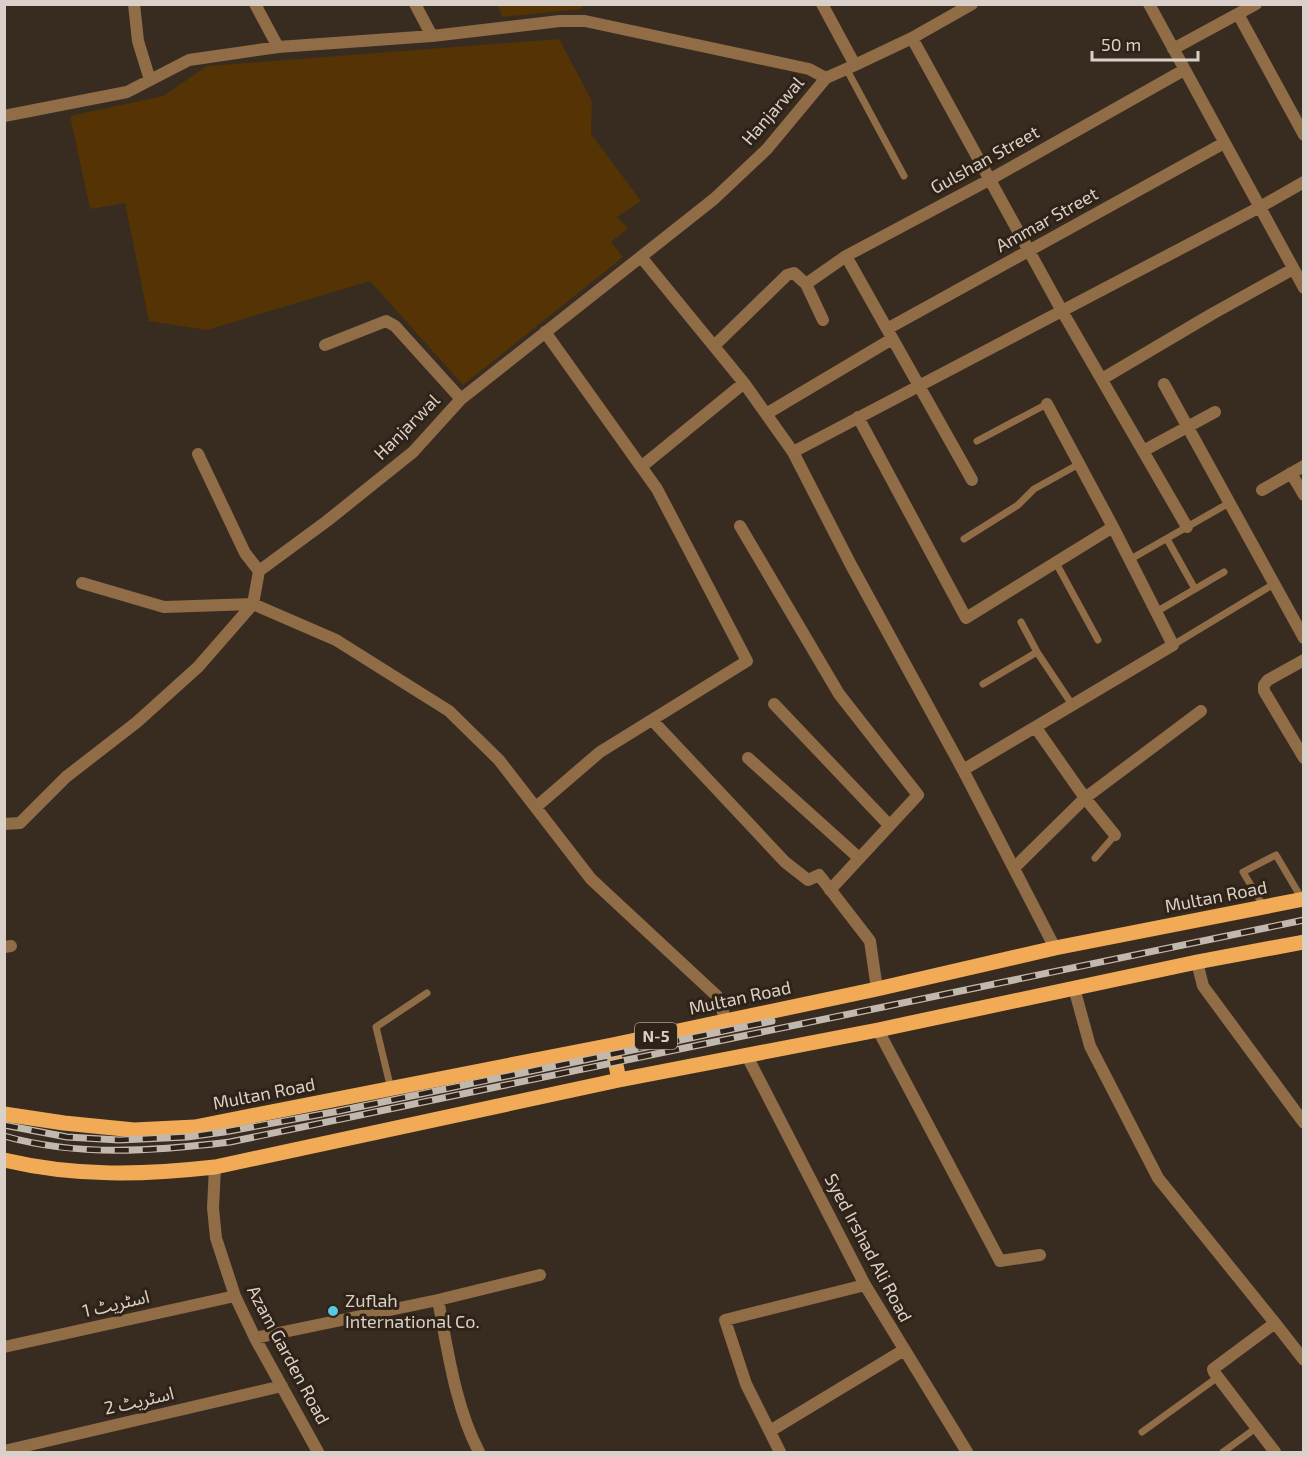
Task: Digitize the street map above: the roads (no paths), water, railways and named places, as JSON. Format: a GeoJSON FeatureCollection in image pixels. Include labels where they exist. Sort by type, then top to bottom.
{"type":"FeatureCollection","features":[{"type":"Feature","properties":{"kind":"main road","name":"Multan Road"},"geometry":{"type":"LineString","coordinates":[[4,1114],[134,1130],[195,1128],[612,1045],[877,989],[1055,948],[1303,899]]}},
{"type":"Feature","properties":{"kind":"main road","name":"N-5"},"geometry":{"type":"LineString","coordinates":[[4,1160],[50,1169],[90,1173],[166,1172],[215,1167],[619,1080],[878,1030],[1197,962],[1304,942]]}},
{"type":"Feature","properties":{"kind":"main road"},"geometry":{"type":"LineString","coordinates":[[612,1045],[619,1080]]}},
{"type":"Feature","properties":{"kind":"street"},"geometry":{"type":"LineString","coordinates":[[134,4],[138,41],[150,80]]}},
{"type":"Feature","properties":{"kind":"street"},"geometry":{"type":"LineString","coordinates":[[255,4],[278,47]]}},
{"type":"Feature","properties":{"kind":"street"},"geometry":{"type":"LineString","coordinates":[[415,4],[432,36]]}},
{"type":"Feature","properties":{"kind":"street"},"geometry":{"type":"LineString","coordinates":[[822,4],[851,68]]}},
{"type":"Feature","properties":{"kind":"street","name":"Hanjarwal"},"geometry":{"type":"LineString","coordinates":[[259,572],[413,452],[461,399],[714,199],[767,148],[826,78],[912,38],[950,10],[972,4]]}},
{"type":"Feature","properties":{"kind":"street"},"geometry":{"type":"LineString","coordinates":[[1149,4],[1304,288]]}},
{"type":"Feature","properties":{"kind":"street"},"geometry":{"type":"LineString","coordinates":[[1173,49],[1256,4]]}},
{"type":"Feature","properties":{"kind":"street"},"geometry":{"type":"LineString","coordinates":[[1238,14],[1304,135]]}},
{"type":"Feature","properties":{"kind":"street"},"geometry":{"type":"LineString","coordinates":[[4,116],[127,92],[189,60],[278,47],[432,36],[560,21],[585,21],[809,69],[826,78]]}},
{"type":"Feature","properties":{"kind":"street"},"geometry":{"type":"LineString","coordinates":[[912,38],[1062,311],[1187,527]]}},
{"type":"Feature","properties":{"kind":"street","name":"Gulshan Street"},"geometry":{"type":"LineString","coordinates":[[806,284],[846,256],[989,180],[1184,70]]}},
{"type":"Feature","properties":{"kind":"street","name":"Ammar Street"},"geometry":{"type":"LineString","coordinates":[[766,414],[890,334],[1029,251],[1224,143]]}},
{"type":"Feature","properties":{"kind":"street"},"geometry":{"type":"LineString","coordinates":[[793,452],[1304,182]]}},
{"type":"Feature","properties":{"kind":"street"},"geometry":{"type":"LineString","coordinates":[[846,256],[972,480]]}},
{"type":"Feature","properties":{"kind":"street"},"geometry":{"type":"LineString","coordinates":[[641,257],[744,383],[793,452],[1055,948]]}},
{"type":"Feature","properties":{"kind":"street"},"geometry":{"type":"LineString","coordinates":[[1102,379],[1293,268]]}},
{"type":"Feature","properties":{"kind":"street"},"geometry":{"type":"LineString","coordinates":[[714,346],[787,275],[794,273],[806,284],[823,320]]}},
{"type":"Feature","properties":{"kind":"street"},"geometry":{"type":"LineString","coordinates":[[325,345],[386,321],[394,326],[461,399]]}},
{"type":"Feature","properties":{"kind":"street"},"geometry":{"type":"LineString","coordinates":[[536,807],[600,752],[747,661],[657,489],[545,332]]}},
{"type":"Feature","properties":{"kind":"street"},"geometry":{"type":"LineString","coordinates":[[641,467],[744,383]]}},
{"type":"Feature","properties":{"kind":"street"},"geometry":{"type":"LineString","coordinates":[[1164,384],[1304,638]]}},
{"type":"Feature","properties":{"kind":"street"},"geometry":{"type":"LineString","coordinates":[[963,770],[1173,645],[1047,404]]}},
{"type":"Feature","properties":{"kind":"street"},"geometry":{"type":"LineString","coordinates":[[1143,452],[1215,412]]}},
{"type":"Feature","properties":{"kind":"street"},"geometry":{"type":"LineString","coordinates":[[858,417],[966,618],[1113,527]]}},
{"type":"Feature","properties":{"kind":"street"},"geometry":{"type":"LineString","coordinates":[[4,824],[20,823],[66,777],[137,722],[198,666],[253,604],[259,572],[245,553],[198,454]]}},
{"type":"Feature","properties":{"kind":"street"},"geometry":{"type":"LineString","coordinates":[[1262,490],[1304,466]]}},
{"type":"Feature","properties":{"kind":"street"},"geometry":{"type":"LineString","coordinates":[[1291,473],[1304,495]]}},
{"type":"Feature","properties":{"kind":"street"},"geometry":{"type":"LineString","coordinates":[[740,526],[839,694],[918,795],[830,890]]}},
{"type":"Feature","properties":{"kind":"street"},"geometry":{"type":"LineString","coordinates":[[82,583],[164,606],[253,604],[336,640],[449,711],[499,760],[591,879],[718,997],[726,1021]]}},
{"type":"Feature","properties":{"kind":"street"},"geometry":{"type":"LineString","coordinates":[[1304,660],[1268,680],[1264,685],[1264,691],[1304,758]]}},
{"type":"Feature","properties":{"kind":"street"},"geometry":{"type":"LineString","coordinates":[[774,704],[890,825]]}},
{"type":"Feature","properties":{"kind":"street"},"geometry":{"type":"LineString","coordinates":[[1014,868],[1085,798],[1201,711]]}},
{"type":"Feature","properties":{"kind":"street"},"geometry":{"type":"LineString","coordinates":[[652,720],[785,862],[808,880],[819,875],[870,941],[877,989]]}},
{"type":"Feature","properties":{"kind":"street"},"geometry":{"type":"LineString","coordinates":[[1036,728],[1115,836]]}},
{"type":"Feature","properties":{"kind":"street"},"geometry":{"type":"LineString","coordinates":[[748,759],[859,858]]}},
{"type":"Feature","properties":{"kind":"street"},"geometry":{"type":"LineString","coordinates":[[1197,962],[1203,986],[1304,1124]]}},
{"type":"Feature","properties":{"kind":"street"},"geometry":{"type":"LineString","coordinates":[[1074,988],[1090,1046],[1158,1178],[1304,1360]]}},
{"type":"Feature","properties":{"kind":"street"},"geometry":{"type":"LineString","coordinates":[[878,1030],[1000,1261],[1040,1255]]}},
{"type":"Feature","properties":{"kind":"street","name":"Syed Irshad Ali Road"},"geometry":{"type":"LineString","coordinates":[[747,1056],[865,1285],[967,1452]]}},
{"type":"Feature","properties":{"kind":"street","name":"Azam Garden Road"},"geometry":{"type":"LineString","coordinates":[[215,1167],[213,1208],[216,1238],[235,1296],[255,1338],[318,1452]]}},
{"type":"Feature","properties":{"kind":"street"},"geometry":{"type":"LineString","coordinates":[[255,1338],[438,1300],[540,1275]]}},
{"type":"Feature","properties":{"kind":"street"},"geometry":{"type":"LineString","coordinates":[[780,1452],[746,1384],[725,1320],[865,1285]]}},
{"type":"Feature","properties":{"kind":"street","name":"اسٹریٹ 1"},"geometry":{"type":"LineString","coordinates":[[4,1347],[235,1296]]}},
{"type":"Feature","properties":{"kind":"street"},"geometry":{"type":"LineString","coordinates":[[438,1300],[459,1397],[470,1436],[479,1452]]}},
{"type":"Feature","properties":{"kind":"street"},"geometry":{"type":"LineString","coordinates":[[1275,1323],[1213,1369],[1275,1452]]}},
{"type":"Feature","properties":{"kind":"street"},"geometry":{"type":"LineString","coordinates":[[770,1431],[904,1350]]}},
{"type":"Feature","properties":{"kind":"street","name":"اسٹریٹ 2"},"geometry":{"type":"LineString","coordinates":[[4,1452],[282,1386]]}},
{"type":"Feature","properties":{"kind":"lane"},"geometry":{"type":"LineString","coordinates":[[851,68],[904,176]]}},
{"type":"Feature","properties":{"kind":"lane"},"geometry":{"type":"LineString","coordinates":[[977,441],[1047,404]]}},
{"type":"Feature","properties":{"kind":"lane"},"geometry":{"type":"LineString","coordinates":[[964,539],[1018,505],[1034,489],[1079,464]]}},
{"type":"Feature","properties":{"kind":"lane"},"geometry":{"type":"LineString","coordinates":[[1129,560],[1229,503]]}},
{"type":"Feature","properties":{"kind":"lane"},"geometry":{"type":"LineString","coordinates":[[1167,539],[1195,589]]}},
{"type":"Feature","properties":{"kind":"lane"},"geometry":{"type":"LineString","coordinates":[[1056,563],[1098,640]]}},
{"type":"Feature","properties":{"kind":"lane"},"geometry":{"type":"LineString","coordinates":[[1156,612],[1224,572]]}},
{"type":"Feature","properties":{"kind":"lane"},"geometry":{"type":"LineString","coordinates":[[1173,645],[1274,584]]}},
{"type":"Feature","properties":{"kind":"lane"},"geometry":{"type":"LineString","coordinates":[[1021,622],[1037,652],[1073,705]]}},
{"type":"Feature","properties":{"kind":"lane"},"geometry":{"type":"LineString","coordinates":[[983,684],[1037,652]]}},
{"type":"Feature","properties":{"kind":"lane"},"geometry":{"type":"LineString","coordinates":[[1095,858],[1115,836]]}},
{"type":"Feature","properties":{"kind":"lane"},"geometry":{"type":"LineString","coordinates":[[1264,907],[1243,872],[1276,855],[1303,899]]}},
{"type":"Feature","properties":{"kind":"lane"},"geometry":{"type":"LineString","coordinates":[[391,1089],[376,1027],[427,993]]}},
{"type":"Feature","properties":{"kind":"lane"},"geometry":{"type":"LineString","coordinates":[[1142,1432],[1218,1377]]}},
{"type":"Feature","properties":{"kind":"lane"},"geometry":{"type":"LineString","coordinates":[[1223,1452],[1256,1428]]}},
{"type":"Feature","properties":{"kind":"railway"},"geometry":{"type":"LineString","coordinates":[[4,1136],[32,1143],[88,1150],[145,1150],[230,1142],[1304,920]]}},
{"type":"Feature","properties":{"kind":"railway"},"geometry":{"type":"LineString","coordinates":[[4,1125],[67,1137],[119,1140],[187,1137],[224,1132],[339,1111],[772,1021]]}},
{"type":"Feature","properties":{"kind":"place","name":"Zuflah International Co."},"geometry":{"type":"Point","coordinates":[333,1311]}}]}
